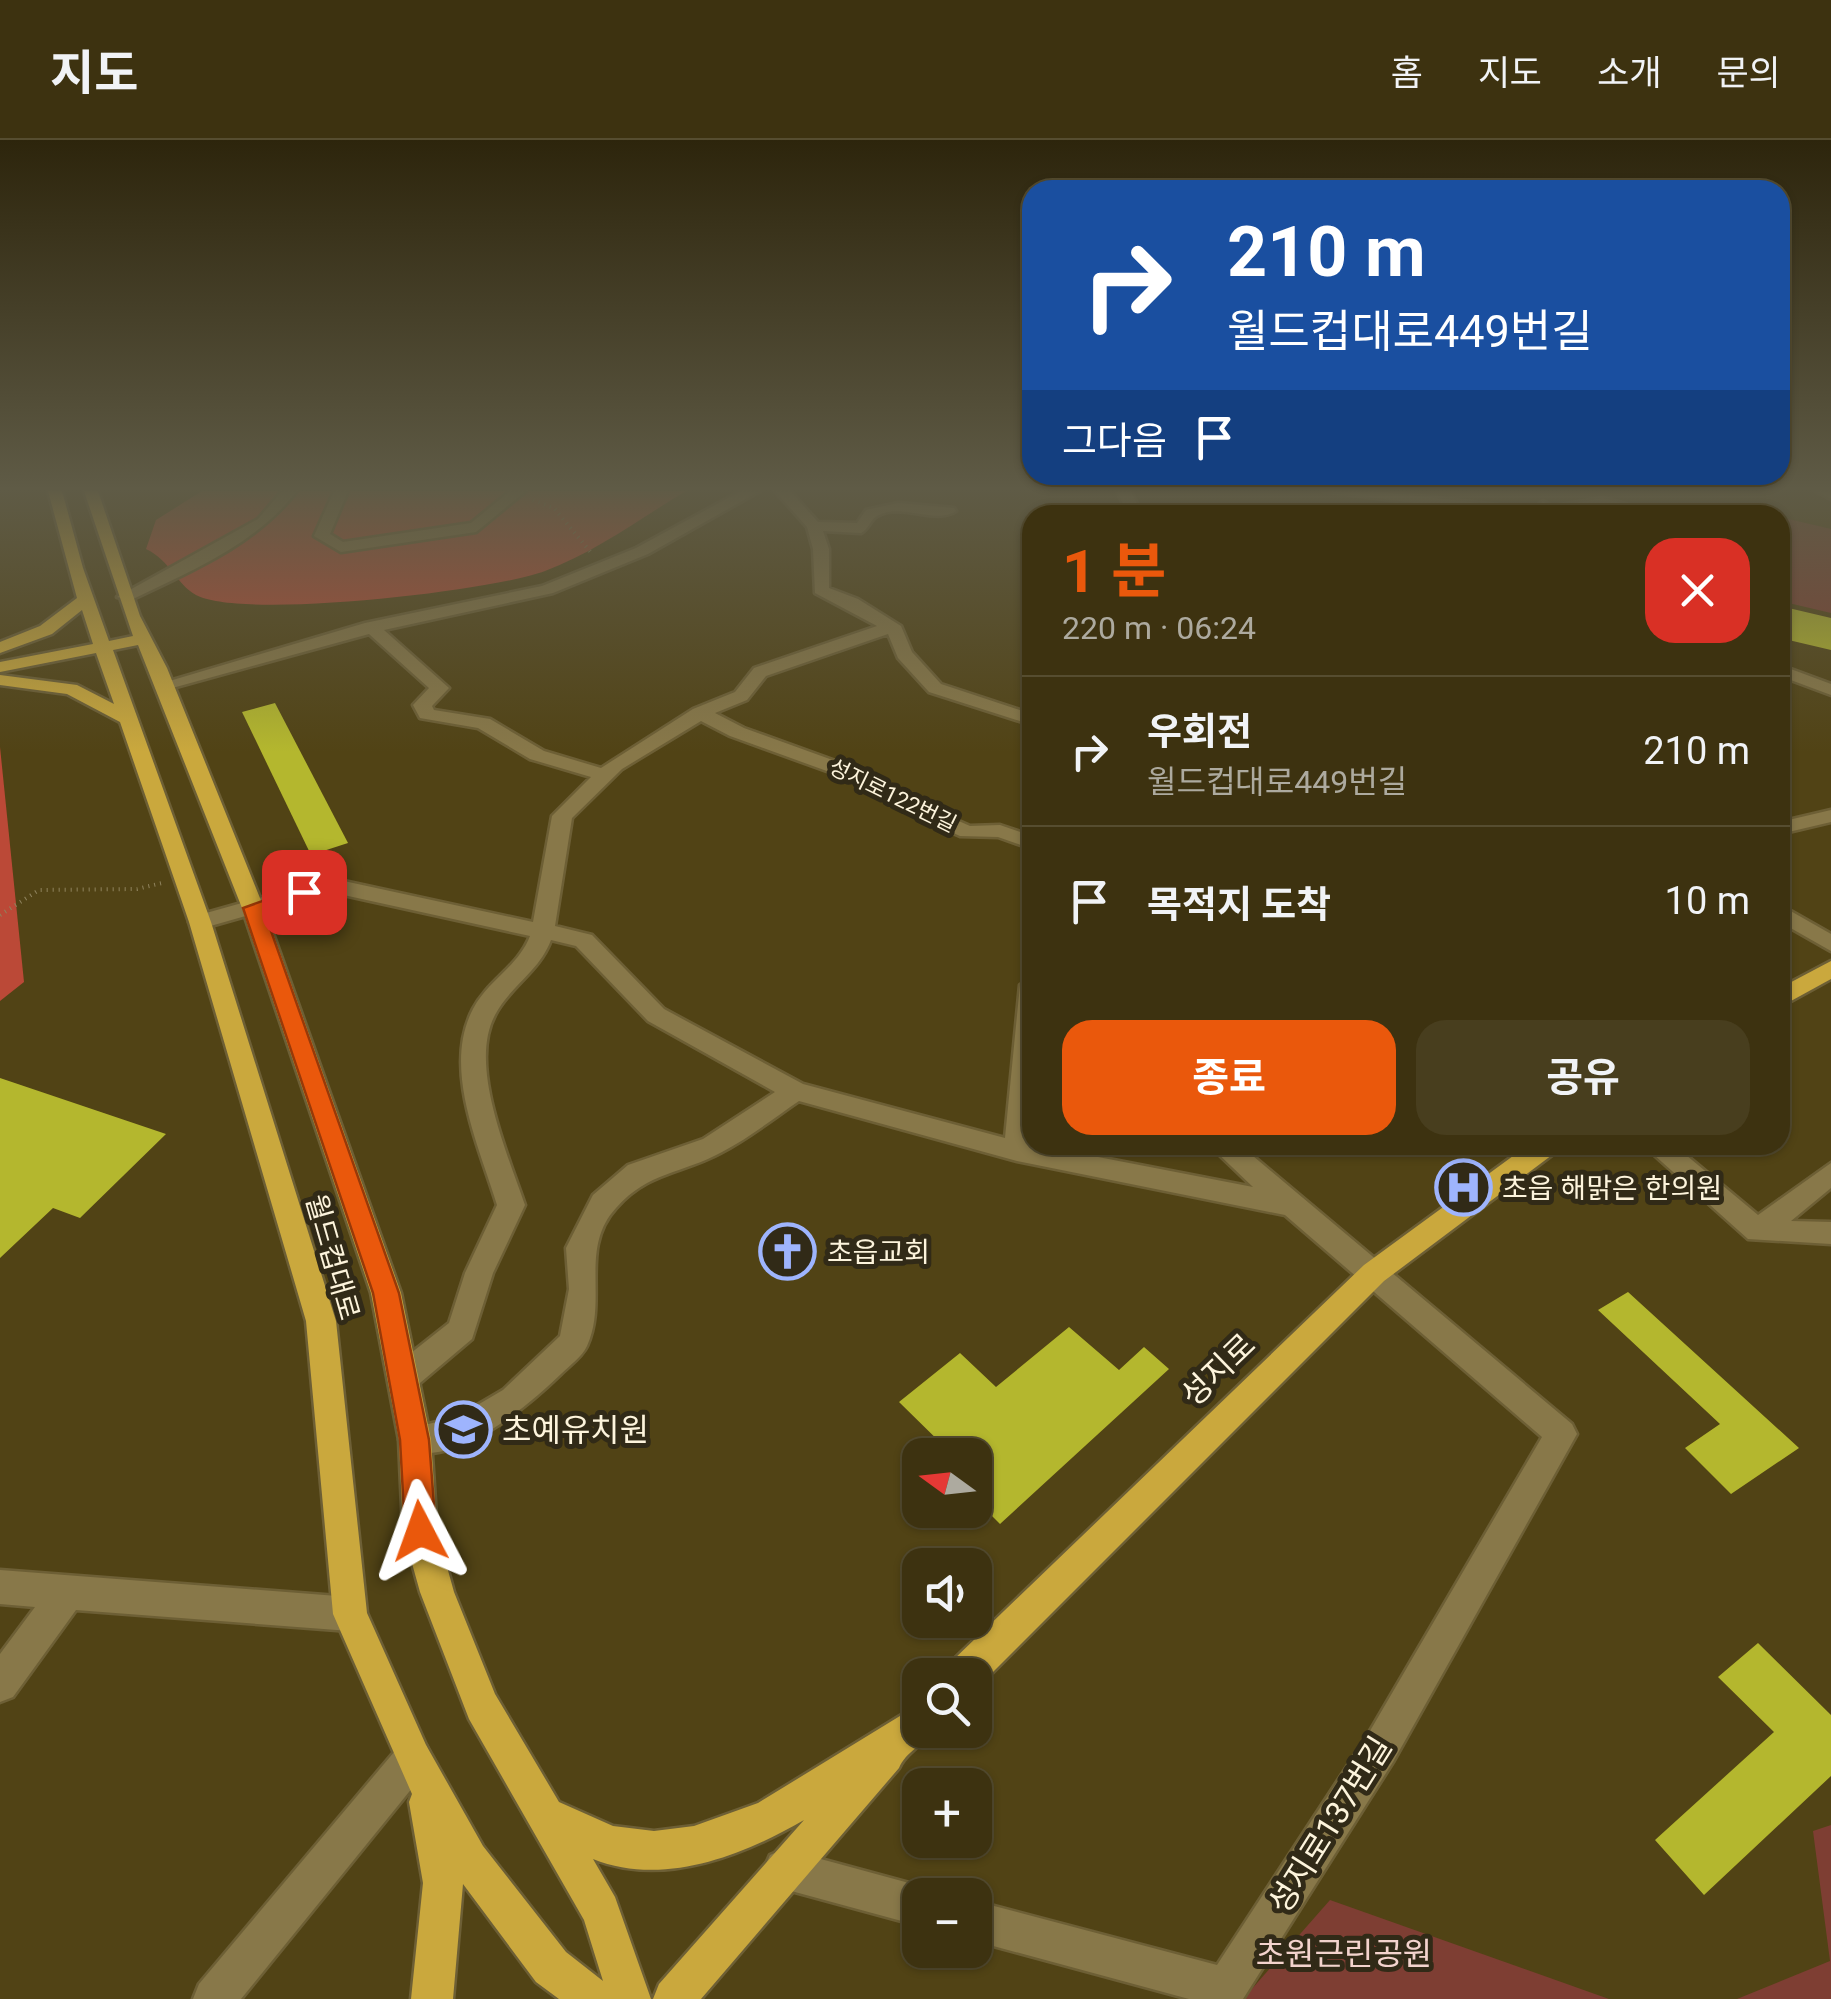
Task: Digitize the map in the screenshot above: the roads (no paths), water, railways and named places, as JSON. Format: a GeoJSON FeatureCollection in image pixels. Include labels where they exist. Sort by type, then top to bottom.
{"type":"FeatureCollection","features":[{"type":"Feature","properties":{"kind":"main road","name":"월드컵대로"},"geometry":{"type":"LineString","coordinates":[[80,578],[200,922],[321,1321],[350,1614],[418,1767],[469,1860],[552,1967],[593,1999]]}},
{"type":"Feature","properties":{"kind":"main road","name":"월드컵대로"},"geometry":{"type":"LineString","coordinates":[[120,578],[253,908],[386,1293],[415,1440],[420,1531],[436,1592],[482,1706],[601,1910],[630,1999]]}},
{"type":"Feature","properties":{"kind":"main road"},"geometry":{"type":"LineString","coordinates":[[0,651],[46,630],[86,599]]}},
{"type":"Feature","properties":{"kind":"main road"},"geometry":{"type":"LineString","coordinates":[[0,667],[141,633]]}},
{"type":"Feature","properties":{"kind":"main road"},"geometry":{"type":"LineString","coordinates":[[0,651],[103,642]]}},
{"type":"Feature","properties":{"kind":"main road"},"geometry":{"type":"LineString","coordinates":[[0,680],[71,689],[132,721]]}},
{"type":"Feature","properties":{"kind":"main road"},"geometry":{"type":"LineString","coordinates":[[1790,993],[1831,969]]}},
{"type":"Feature","properties":{"kind":"main road","name":"성지로"},"geometry":{"type":"LineString","coordinates":[[981,1658],[1374,1273],[1533,1155]]}},
{"type":"Feature","properties":{"kind":"main road"},"geometry":{"type":"LineString","coordinates":[[550,1817],[609,1846],[652,1852],[715,1841],[820,1788],[902,1732]]}},
{"type":"Feature","properties":{"kind":"main road"},"geometry":{"type":"LineString","coordinates":[[674,1999],[902,1738]]}},
{"type":"Feature","properties":{"kind":"main road"},"geometry":{"type":"LineString","coordinates":[[418,1767],[443,1883],[432,1999]]}},
{"type":"Feature","properties":{"kind":"street"},"geometry":{"type":"LineString","coordinates":[[126,597],[165,578]]}},
{"type":"Feature","properties":{"kind":"street"},"geometry":{"type":"LineString","coordinates":[[164,685],[372,628],[547,590],[583,578]]}},
{"type":"Feature","properties":{"kind":"street"},"geometry":{"type":"LineString","coordinates":[[821,578],[821,590],[852,603],[895,630],[904,654],[934,688],[986,701],[1022,716]]}},
{"type":"Feature","properties":{"kind":"street"},"geometry":{"type":"LineString","coordinates":[[372,628],[440,688],[422,705],[426,714],[483,724],[536,755],[602,774]]}},
{"type":"Feature","properties":{"kind":"street"},"geometry":{"type":"LineString","coordinates":[[403,1378],[462,1330],[479,1273],[512,1206],[485,1122],[475,1076],[474,1038],[485,1009],[533,958],[543,931],[562,816],[602,774],[700,714],[740,696],[760,672],[780,661],[888,628]]}},
{"type":"Feature","properties":{"kind":"street"},"geometry":{"type":"LineString","coordinates":[[1790,674],[1831,690]]}},
{"type":"Feature","properties":{"kind":"street","name":"성지로122번길"},"geometry":{"type":"LineString","coordinates":[[700,714],[737,732],[868,779],[920,811],[967,832],[1000,831],[1022,840]]}},
{"type":"Feature","properties":{"kind":"street"},"geometry":{"type":"LineString","coordinates":[[1790,826],[1831,816]]}},
{"type":"Feature","properties":{"kind":"street"},"geometry":{"type":"LineString","coordinates":[[200,922],[330,885],[584,940],[656,1015],[795,1091],[1022,1152]]}},
{"type":"Feature","properties":{"kind":"street"},"geometry":{"type":"LineString","coordinates":[[1790,918],[1831,944]]}},
{"type":"Feature","properties":{"kind":"street"},"geometry":{"type":"LineString","coordinates":[[1016,1151],[1022,1089]]}},
{"type":"Feature","properties":{"kind":"street"},"geometry":{"type":"LineString","coordinates":[[415,1440],[463,1430],[514,1400],[574,1342],[583,1289],[580,1248],[603,1204],[637,1172],[712,1146],[795,1091]]}},
{"type":"Feature","properties":{"kind":"street"},"geometry":{"type":"LineString","coordinates":[[1036,1155],[1294,1206]]}},
{"type":"Feature","properties":{"kind":"street"},"geometry":{"type":"LineString","coordinates":[[1234,1155],[1374,1273]]}},
{"type":"Feature","properties":{"kind":"street"},"geometry":{"type":"LineString","coordinates":[[1668,1155],[1758,1231],[1831,1233]]}},
{"type":"Feature","properties":{"kind":"street"},"geometry":{"type":"LineString","coordinates":[[1758,1231],[1831,1174]]}},
{"type":"Feature","properties":{"kind":"street","name":"성지로137번길"},"geometry":{"type":"LineString","coordinates":[[992,1925],[1226,1988],[1380,1748],[1561,1434],[1374,1273]]}},
{"type":"Feature","properties":{"kind":"street"},"geometry":{"type":"LineString","coordinates":[[0,1588],[350,1614]]}},
{"type":"Feature","properties":{"kind":"street"},"geometry":{"type":"LineString","coordinates":[[0,1684],[67,1592]]}},
{"type":"Feature","properties":{"kind":"street"},"geometry":{"type":"LineString","coordinates":[[214,1999],[418,1767]]}},
{"type":"Feature","properties":{"kind":"street"},"geometry":{"type":"LineString","coordinates":[[784,1869],[902,1901]]}},
{"type":"Feature","properties":{"kind":"place","name":"초읍 해맑은 한의원"},"geometry":{"type":"Point","coordinates":[1463,1188]}},
{"type":"Feature","properties":{"kind":"place","name":"초읍교회"},"geometry":{"type":"Point","coordinates":[788,1252]}},
{"type":"Feature","properties":{"kind":"place","name":"초예유치원"},"geometry":{"type":"Point","coordinates":[463,1430]}},
{"type":"Feature","properties":{"kind":"park label","name":"초원근린공원"},"geometry":{"type":"Point","coordinates":[1344,1954]}}]}
